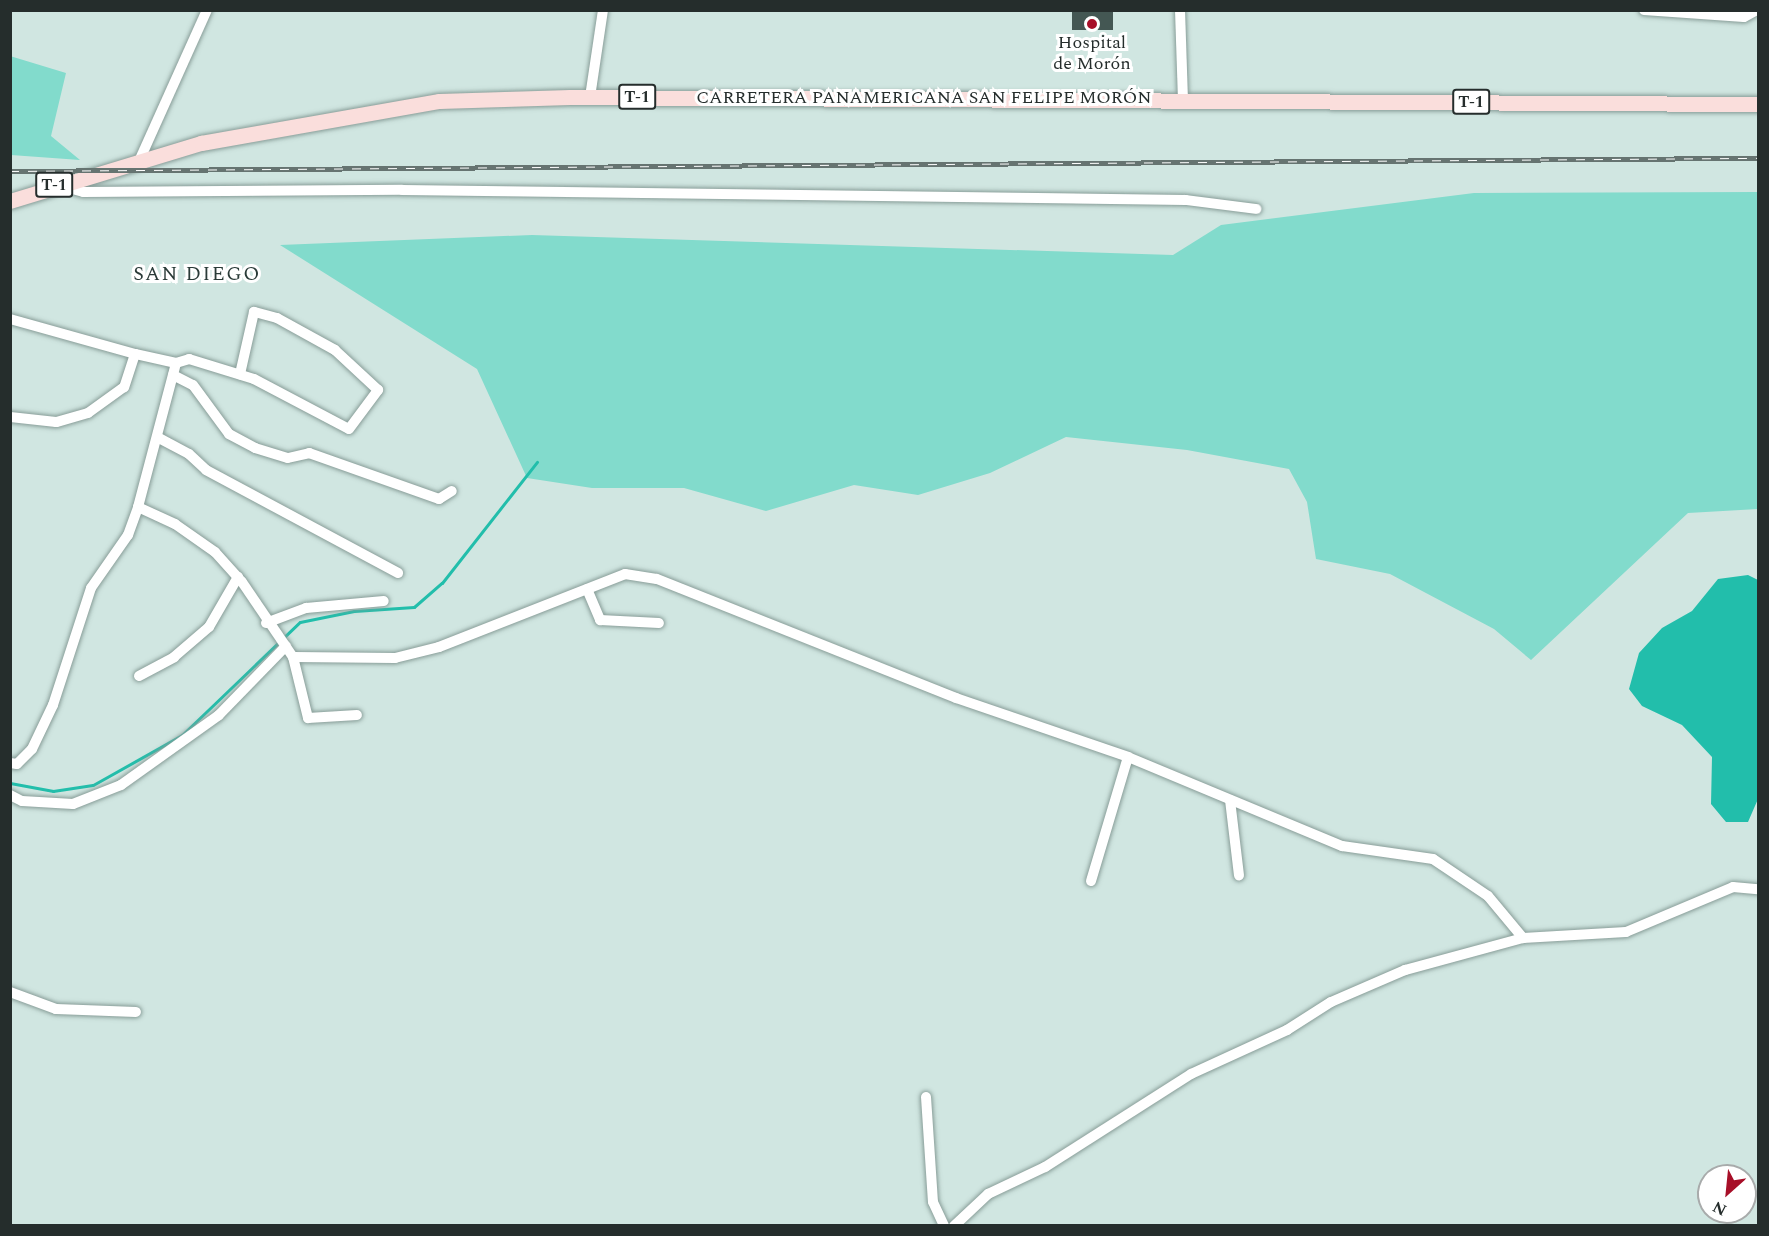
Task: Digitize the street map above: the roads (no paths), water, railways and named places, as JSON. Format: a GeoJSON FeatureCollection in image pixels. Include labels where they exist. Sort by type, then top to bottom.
{"type":"FeatureCollection","features":[{"type":"Feature","properties":{"kind":"main road","name":"CARRETERA PANAMERICANA SAN FELIPE MORÓN"},"geometry":{"type":"LineString","coordinates":[[56,185],[211,140],[439,101],[590,97],[1758,104]]}},
{"type":"Feature","properties":{"kind":"main road","name":"T-1"},"geometry":{"type":"LineString","coordinates":[[10,201],[56,185]]}},
{"type":"Feature","properties":{"kind":"street"},"geometry":{"type":"LineString","coordinates":[[140,159],[207,10]]}},
{"type":"Feature","properties":{"kind":"street"},"geometry":{"type":"LineString","coordinates":[[590,97],[603,10]]}},
{"type":"Feature","properties":{"kind":"street"},"geometry":{"type":"LineString","coordinates":[[1180,10],[1183,100]]}},
{"type":"Feature","properties":{"kind":"street"},"geometry":{"type":"LineString","coordinates":[[1644,10],[1744,17],[1757,10]]}},
{"type":"Feature","properties":{"kind":"street"},"geometry":{"type":"LineString","coordinates":[[56,185],[83,192],[402,190],[1186,200],[1256,209]]}},
{"type":"Feature","properties":{"kind":"street"},"geometry":{"type":"LineString","coordinates":[[10,319],[135,354],[176,363],[189,359],[240,374],[349,429],[378,390],[335,350],[277,318],[254,312],[240,374]]}},
{"type":"Feature","properties":{"kind":"street"},"geometry":{"type":"LineString","coordinates":[[10,417],[56,422],[88,413],[124,387],[135,354]]}},
{"type":"Feature","properties":{"kind":"street"},"geometry":{"type":"LineString","coordinates":[[10,763],[16,764],[32,749],[53,705],[91,588],[128,535],[138,507],[176,363]]}},
{"type":"Feature","properties":{"kind":"street"},"geometry":{"type":"LineString","coordinates":[[173,375],[193,385],[229,434],[255,448],[288,459],[309,453],[439,499],[452,491]]}},
{"type":"Feature","properties":{"kind":"street"},"geometry":{"type":"LineString","coordinates":[[157,437],[189,453],[206,470],[398,573]]}},
{"type":"Feature","properties":{"kind":"street"},"geometry":{"type":"LineString","coordinates":[[138,507],[175,524],[215,552],[238,577],[268,626],[293,657],[308,718],[357,715]]}},
{"type":"Feature","properties":{"kind":"street"},"geometry":{"type":"LineString","coordinates":[[293,657],[395,658],[489,629],[625,574],[657,579],[956,698],[1128,757],[1342,846],[1433,859],[1488,896],[1523,938]]}},
{"type":"Feature","properties":{"kind":"street"},"geometry":{"type":"LineString","coordinates":[[139,676],[174,657],[209,627],[238,577]]}},
{"type":"Feature","properties":{"kind":"street"},"geometry":{"type":"LineString","coordinates":[[587,589],[600,620],[659,623]]}},
{"type":"Feature","properties":{"kind":"street"},"geometry":{"type":"LineString","coordinates":[[268,626],[306,608],[384,601]]}},
{"type":"Feature","properties":{"kind":"street"},"geometry":{"type":"LineString","coordinates":[[10,795],[22,801],[73,804],[121,784],[219,715],[285,645]]}},
{"type":"Feature","properties":{"kind":"street"},"geometry":{"type":"LineString","coordinates":[[1091,881],[1128,757]]}},
{"type":"Feature","properties":{"kind":"street"},"geometry":{"type":"LineString","coordinates":[[1230,800],[1239,874]]}},
{"type":"Feature","properties":{"kind":"street"},"geometry":{"type":"LineString","coordinates":[[954,1226],[988,1194],[1045,1167],[1191,1074],[1287,1030],[1331,1002],[1405,970],[1523,938],[1626,932],[1733,887],[1758,889]]}},
{"type":"Feature","properties":{"kind":"street"},"geometry":{"type":"LineString","coordinates":[[10,992],[56,1009],[136,1012]]}},
{"type":"Feature","properties":{"kind":"street"},"geometry":{"type":"LineString","coordinates":[[926,1098],[933,1202],[944,1226]]}},
{"type":"Feature","properties":{"kind":"waterway"},"geometry":{"type":"LineString","coordinates":[[10,783],[53,791],[93,785],[182,735],[300,622],[354,611],[414,607],[442,583],[537,462]]}},
{"type":"Feature","properties":{"kind":"railway"},"geometry":{"type":"LineString","coordinates":[[10,171],[1758,158]]}},
{"type":"Feature","properties":{"kind":"place","name":"Hospital de Morón"},"geometry":{"type":"Point","coordinates":[1092,24]}},
{"type":"Feature","properties":{"kind":"district","name":"SAN DIEGO"},"geometry":{"type":"Point","coordinates":[197,274]}}]}
